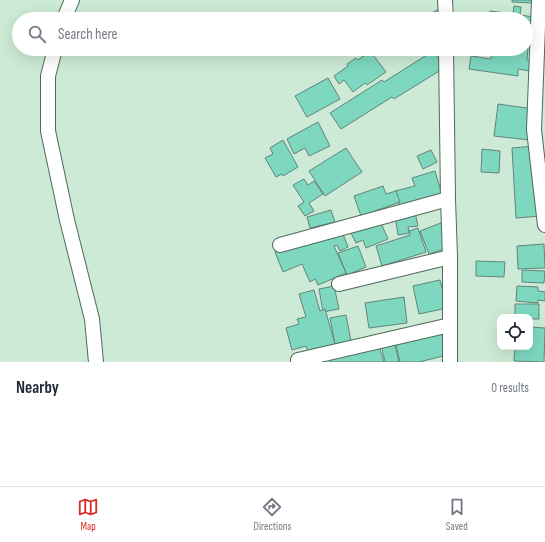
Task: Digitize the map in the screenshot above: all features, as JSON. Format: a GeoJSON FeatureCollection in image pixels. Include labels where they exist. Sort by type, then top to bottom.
{"type":"FeatureCollection","features":[{"type":"Feature","properties":{"kind":"street"},"geometry":{"type":"LineString","coordinates":[[67,12],[72,0]]}},
{"type":"Feature","properties":{"kind":"street"},"geometry":{"type":"LineString","coordinates":[[445,0],[446,12]]}},
{"type":"Feature","properties":{"kind":"street"},"geometry":{"type":"LineString","coordinates":[[538,0],[534,130],[545,225]]}},
{"type":"Feature","properties":{"kind":"street"},"geometry":{"type":"LineString","coordinates":[[53,56],[48,76],[48,131],[67,220],[92,319],[96,362]]}},
{"type":"Feature","properties":{"kind":"street"},"geometry":{"type":"LineString","coordinates":[[446,56],[450,257],[450,362]]}},
{"type":"Feature","properties":{"kind":"street"},"geometry":{"type":"LineString","coordinates":[[280,245],[448,199]]}},
{"type":"Feature","properties":{"kind":"street"},"geometry":{"type":"LineString","coordinates":[[338,284],[450,257]]}},
{"type":"Feature","properties":{"kind":"street"},"geometry":{"type":"LineString","coordinates":[[298,360],[450,325]]}},
{"type":"Feature","properties":{"kind":"building"},"geometry":{"type":"Polygon","coordinates":[[[512,0],[534,0],[534,3],[512,2],[512,0]]]}},
{"type":"Feature","properties":{"kind":"building"},"geometry":{"type":"Polygon","coordinates":[[[514,6],[521,7],[520,12],[513,12],[514,6]]]}},
{"type":"Feature","properties":{"kind":"building"},"geometry":{"type":"Polygon","coordinates":[[[363,56],[374,56],[386,72],[367,85],[365,83],[353,92],[344,80],[339,84],[334,76],[356,58],[358,60],[363,56]]]}},
{"type":"Feature","properties":{"kind":"building"},"geometry":{"type":"Polygon","coordinates":[[[425,56],[436,56],[444,68],[394,99],[392,97],[341,129],[330,113],[382,80],[384,82],[425,56]]]}},
{"type":"Feature","properties":{"kind":"building"},"geometry":{"type":"Polygon","coordinates":[[[471,56],[491,59],[491,56],[527,56],[527,60],[531,60],[530,71],[518,69],[518,76],[469,69],[471,56]]]}},
{"type":"Feature","properties":{"kind":"building"},"geometry":{"type":"Polygon","coordinates":[[[328,78],[340,99],[307,117],[295,96],[328,78]]]}},
{"type":"Feature","properties":{"kind":"building"},"geometry":{"type":"Polygon","coordinates":[[[498,104],[534,109],[529,140],[494,136],[498,104]]]}},
{"type":"Feature","properties":{"kind":"building"},"geometry":{"type":"Polygon","coordinates":[[[318,122],[330,146],[309,156],[305,148],[294,154],[287,139],[318,122]]]}},
{"type":"Feature","properties":{"kind":"building"},"geometry":{"type":"Polygon","coordinates":[[[283,140],[298,167],[283,176],[282,174],[276,177],[265,158],[273,154],[270,148],[283,140]]]}},
{"type":"Feature","properties":{"kind":"building"},"geometry":{"type":"Polygon","coordinates":[[[535,146],[541,216],[516,218],[512,148],[535,146]]]}},
{"type":"Feature","properties":{"kind":"building"},"geometry":{"type":"Polygon","coordinates":[[[346,148],[362,172],[325,196],[309,171],[346,148]]]}},
{"type":"Feature","properties":{"kind":"building"},"geometry":{"type":"Polygon","coordinates":[[[482,149],[500,151],[499,173],[481,172],[482,149]]]}},
{"type":"Feature","properties":{"kind":"building"},"geometry":{"type":"Polygon","coordinates":[[[431,150],[437,162],[423,169],[417,156],[431,150]]]}},
{"type":"Feature","properties":{"kind":"building"},"geometry":{"type":"Polygon","coordinates":[[[435,171],[442,195],[401,211],[395,191],[415,186],[412,178],[435,171]]]}},
{"type":"Feature","properties":{"kind":"building"},"geometry":{"type":"Polygon","coordinates":[[[304,179],[308,185],[314,181],[323,194],[309,203],[314,211],[305,216],[298,206],[304,202],[293,185],[304,179]]]}},
{"type":"Feature","properties":{"kind":"building"},"geometry":{"type":"Polygon","coordinates":[[[383,186],[386,194],[396,191],[400,202],[361,216],[354,196],[383,186]]]}},
{"type":"Feature","properties":{"kind":"building"},"geometry":{"type":"Polygon","coordinates":[[[331,210],[335,222],[310,228],[307,217],[331,210]]]}},
{"type":"Feature","properties":{"kind":"building"},"geometry":{"type":"Polygon","coordinates":[[[415,212],[418,226],[408,227],[409,233],[398,235],[395,215],[415,212]]]}},
{"type":"Feature","properties":{"kind":"building"},"geometry":{"type":"Polygon","coordinates":[[[380,221],[388,239],[366,248],[363,240],[356,243],[351,233],[380,221]]]}},
{"type":"Feature","properties":{"kind":"building"},"geometry":{"type":"Polygon","coordinates":[[[441,223],[450,247],[429,254],[420,231],[441,223]]]}},
{"type":"Feature","properties":{"kind":"building"},"geometry":{"type":"Polygon","coordinates":[[[418,228],[426,252],[382,266],[376,246],[410,235],[409,231],[418,228]]]}},
{"type":"Feature","properties":{"kind":"building"},"geometry":{"type":"Polygon","coordinates":[[[341,229],[348,247],[340,251],[337,245],[334,246],[346,273],[318,285],[315,279],[310,282],[302,264],[283,272],[275,252],[298,242],[341,229]]]}},
{"type":"Feature","properties":{"kind":"building"},"geometry":{"type":"Polygon","coordinates":[[[544,244],[545,268],[518,269],[517,246],[544,244]]]}},
{"type":"Feature","properties":{"kind":"building"},"geometry":{"type":"Polygon","coordinates":[[[358,246],[366,267],[347,275],[338,253],[358,246]]]}},
{"type":"Feature","properties":{"kind":"building"},"geometry":{"type":"Polygon","coordinates":[[[476,261],[505,262],[504,277],[476,276],[476,261]]]}},
{"type":"Feature","properties":{"kind":"building"},"geometry":{"type":"Polygon","coordinates":[[[522,270],[545,271],[544,283],[522,282],[522,270]]]}},
{"type":"Feature","properties":{"kind":"building"},"geometry":{"type":"Polygon","coordinates":[[[440,280],[447,308],[419,314],[413,286],[440,280]]]}},
{"type":"Feature","properties":{"kind":"building"},"geometry":{"type":"Polygon","coordinates":[[[334,286],[339,309],[323,312],[319,289],[334,286]]]}},
{"type":"Feature","properties":{"kind":"building"},"geometry":{"type":"Polygon","coordinates":[[[517,286],[538,287],[538,291],[545,292],[545,301],[538,300],[538,303],[516,301],[517,286]]]}},
{"type":"Feature","properties":{"kind":"building"},"geometry":{"type":"Polygon","coordinates":[[[314,290],[320,311],[325,309],[335,344],[308,352],[306,346],[292,350],[286,328],[299,324],[297,319],[306,317],[299,294],[314,290]]]}},
{"type":"Feature","properties":{"kind":"building"},"geometry":{"type":"Polygon","coordinates":[[[404,297],[407,323],[369,328],[365,303],[404,297]]]}},
{"type":"Feature","properties":{"kind":"building"},"geometry":{"type":"Polygon","coordinates":[[[515,304],[539,304],[539,319],[533,319],[533,314],[515,314],[515,304]]]}},
{"type":"Feature","properties":{"kind":"building"},"geometry":{"type":"Polygon","coordinates":[[[346,315],[351,341],[335,344],[330,318],[346,315]]]}},
{"type":"Feature","properties":{"kind":"building"},"geometry":{"type":"Polygon","coordinates":[[[533,327],[545,328],[544,362],[514,361],[515,350],[533,350],[533,327]]]}},
{"type":"Feature","properties":{"kind":"building"},"geometry":{"type":"Polygon","coordinates":[[[441,330],[447,355],[419,362],[400,362],[395,341],[441,330]]]}},
{"type":"Feature","properties":{"kind":"building"},"geometry":{"type":"Polygon","coordinates":[[[394,341],[399,362],[385,362],[381,344],[394,341]]]}},
{"type":"Feature","properties":{"kind":"building"},"geometry":{"type":"Polygon","coordinates":[[[378,343],[384,362],[330,362],[329,359],[378,343]]]}}]}
